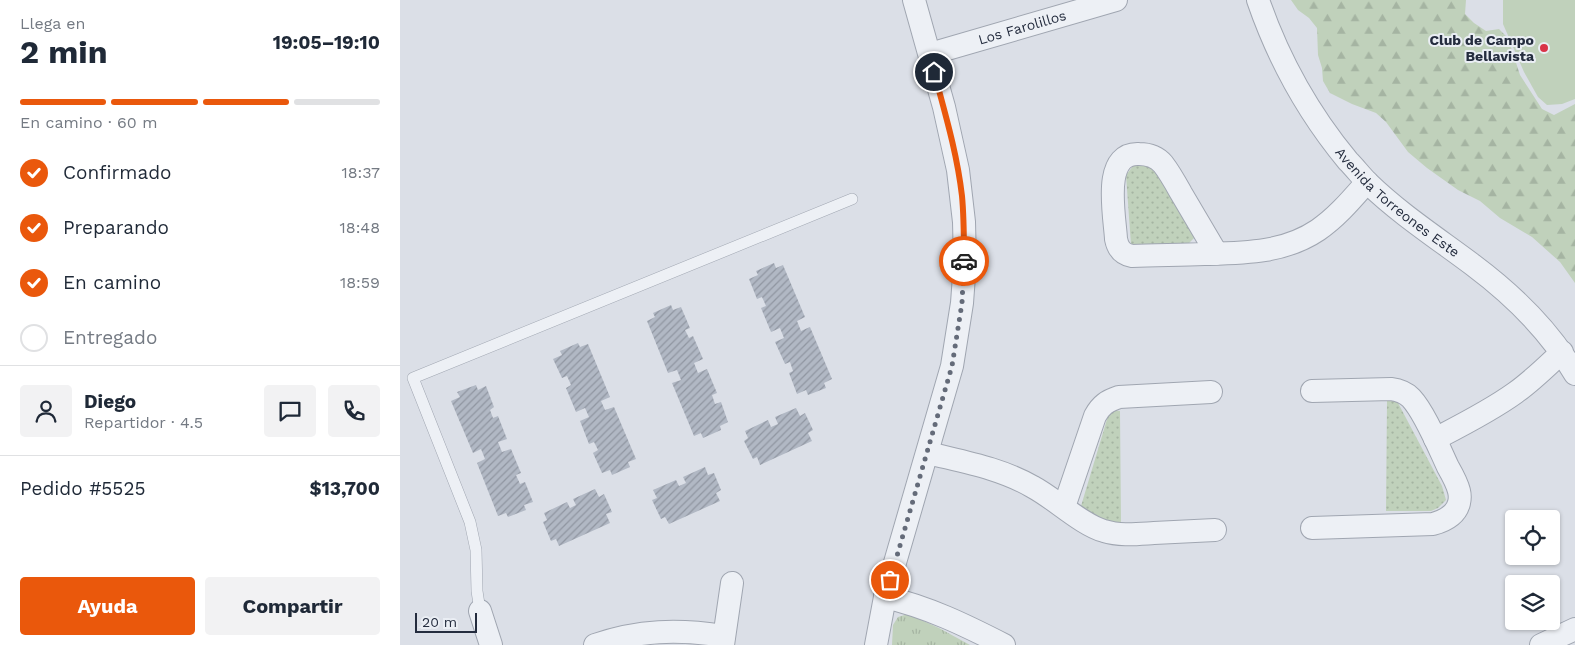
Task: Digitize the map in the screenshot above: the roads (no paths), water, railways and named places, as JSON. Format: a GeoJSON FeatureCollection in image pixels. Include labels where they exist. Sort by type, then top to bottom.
{"type":"FeatureCollection","features":[{"type":"Feature","properties":{"kind":"street"},"geometry":{"type":"LineString","coordinates":[[876,645],[885,597],[928,453],[953,358],[962,303],[964,222],[958,170],[952,138],[914,0]]}},
{"type":"Feature","properties":{"kind":"street","name":"Los Farolillos"},"geometry":{"type":"LineString","coordinates":[[930,54],[1116,0]]}},
{"type":"Feature","properties":{"kind":"street","name":"Avenida Torreones Este"},"geometry":{"type":"LineString","coordinates":[[1258,0],[1280,53],[1308,106],[1334,144],[1367,182],[1433,237],[1472,264],[1505,291],[1534,319],[1562,352],[1575,374]]}},
{"type":"Feature","properties":{"kind":"street"},"geometry":{"type":"LineString","coordinates":[[1217,254],[1169,172],[1159,160],[1144,154],[1135,153],[1127,156],[1116,168],[1112,185],[1117,246],[1121,251],[1132,256],[1217,254],[1271,250],[1300,240],[1318,231],[1333,219],[1367,182]]}},
{"type":"Feature","properties":{"kind":"street"},"geometry":{"type":"LineString","coordinates":[[1435,439],[1467,423],[1515,393],[1562,352]]}},
{"type":"Feature","properties":{"kind":"street"},"geometry":{"type":"LineString","coordinates":[[1312,391],[1400,390],[1414,402],[1435,439],[1459,490],[1459,505],[1448,518],[1433,524],[1312,528]]}},
{"type":"Feature","properties":{"kind":"street"},"geometry":{"type":"LineString","coordinates":[[1064,507],[1095,416],[1100,407],[1119,397],[1211,392]]}},
{"type":"Feature","properties":{"kind":"street"},"geometry":{"type":"LineString","coordinates":[[928,453],[1000,471],[1035,488],[1088,524],[1102,531],[1117,534],[1215,530]]}},
{"type":"Feature","properties":{"kind":"street"},"geometry":{"type":"LineString","coordinates":[[595,645],[632,635],[654,632],[698,632],[724,641],[732,582]]}},
{"type":"Feature","properties":{"kind":"street"},"geometry":{"type":"LineString","coordinates":[[885,597],[929,609],[958,621],[1004,645]]}},
{"type":"Feature","properties":{"kind":"street"},"geometry":{"type":"LineString","coordinates":[[480,611],[491,645]]}},
{"type":"Feature","properties":{"kind":"street"},"geometry":{"type":"LineString","coordinates":[[1541,645],[1575,629]]}},
{"type":"Feature","properties":{"kind":"lane"},"geometry":{"type":"LineString","coordinates":[[480,611],[477,591],[476,550],[470,522],[413,378],[852,199]]}},
{"type":"Feature","properties":{"kind":"place","name":"Club de Campo Bellavista"},"geometry":{"type":"Point","coordinates":[1544,48]}}]}
